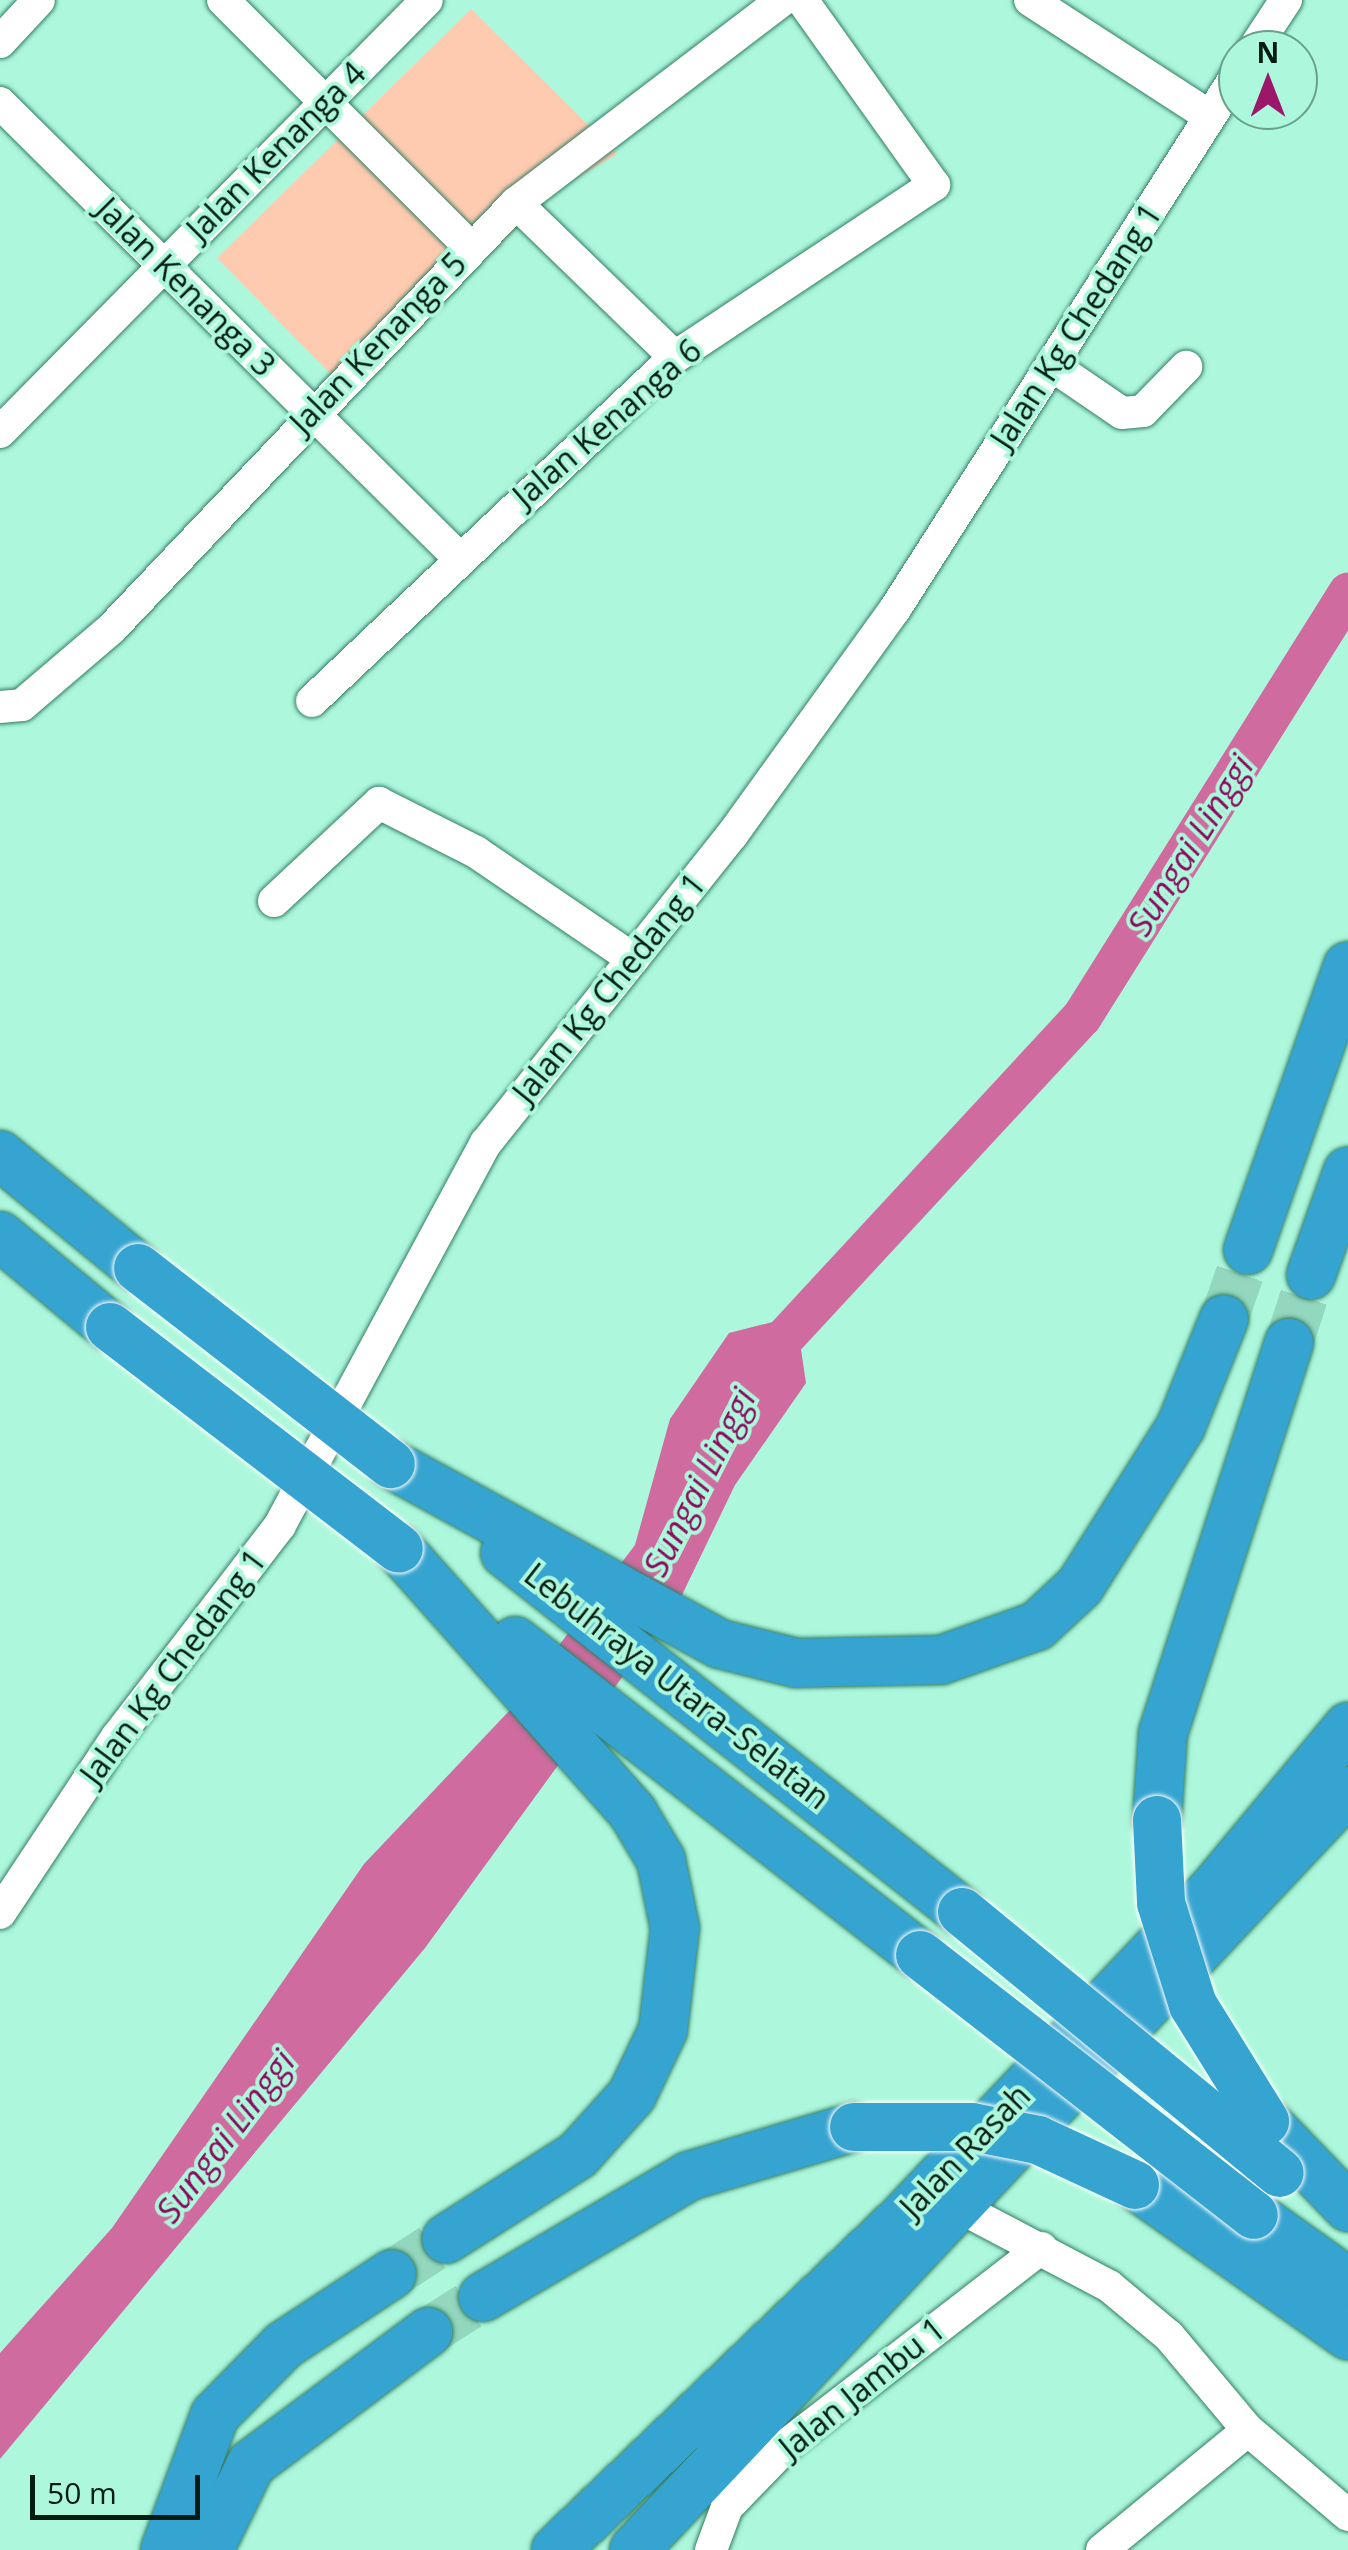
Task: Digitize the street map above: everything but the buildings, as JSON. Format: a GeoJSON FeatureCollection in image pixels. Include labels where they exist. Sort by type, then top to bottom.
{"type":"FeatureCollection","features":[{"type":"Feature","properties":{"kind":"highway"},"geometry":{"type":"LineString","coordinates":[[1248,1250],[1348,966]]}},
{"type":"Feature","properties":{"kind":"highway"},"geometry":{"type":"LineString","coordinates":[[0,1155],[390,1464],[666,1646],[839,1666],[941,1660],[1037,1626],[1080,1586],[1119,1530],[1181,1426],[1224,1319]]}},
{"type":"Feature","properties":{"kind":"highway"},"geometry":{"type":"LineString","coordinates":[[1311,1275],[1348,1171]]}},
{"type":"Feature","properties":{"kind":"highway"},"geometry":{"type":"LineString","coordinates":[[0,1236],[398,1548],[603,1739],[661,1860],[675,1928],[663,2030],[632,2094],[578,2156],[446,2239]]}},
{"type":"Feature","properties":{"kind":"highway"},"geometry":{"type":"LineString","coordinates":[[1289,1343],[1163,1733],[1157,1820],[1162,1903],[1188,1992],[1214,2050],[1264,2121],[1348,2207]]}},
{"type":"Feature","properties":{"kind":"highway","name":"Lebuhraya Utara–Selatan"},"geometry":{"type":"LineString","coordinates":[[666,1646],[962,1912],[1280,2174],[1348,2224]]}},
{"type":"Feature","properties":{"kind":"highway","name":"Jalan Rasah"},"geometry":{"type":"LineString","coordinates":[[556,2550],[906,2214],[1216,1886],[1348,1727]]}},
{"type":"Feature","properties":{"kind":"highway","name":"Lebuhraya Utara–Selatan"},"geometry":{"type":"LineString","coordinates":[[603,1739],[920,1955],[1254,2215],[1348,2282]]}},
{"type":"Feature","properties":{"kind":"highway","name":"Jalan Rasah"},"geometry":{"type":"LineString","coordinates":[[634,2550],[961,2208],[1348,1791]]}},
{"type":"Feature","properties":{"kind":"highway"},"geometry":{"type":"LineString","coordinates":[[483,2297],[689,2176],[854,2127],[956,2126],[1038,2140],[1135,2185],[1348,2335]]}},
{"type":"Feature","properties":{"kind":"highway"},"geometry":{"type":"LineString","coordinates":[[165,2550],[215,2415],[284,2345],[392,2274]]}},
{"type":"Feature","properties":{"kind":"highway"},"geometry":{"type":"LineString","coordinates":[[210,2550],[251,2464],[274,2441],[428,2332]]}},
{"type":"Feature","properties":{"kind":"street"},"geometry":{"type":"LineString","coordinates":[[0,42],[40,0]]}},
{"type":"Feature","properties":{"kind":"street"},"geometry":{"type":"LineString","coordinates":[[223,0],[471,248]]}},
{"type":"Feature","properties":{"kind":"street","name":"Jalan Kenanga 4"},"geometry":{"type":"LineString","coordinates":[[0,432],[426,0]]}},
{"type":"Feature","properties":{"kind":"street","name":"Jalan Kenanga 5"},"geometry":{"type":"LineString","coordinates":[[0,707],[22,705],[112,628],[310,411],[516,203],[782,0]]}},
{"type":"Feature","properties":{"kind":"street","name":"Jalan Kenanga 6"},"geometry":{"type":"LineString","coordinates":[[312,701],[457,556],[675,357],[934,185],[802,0]]}},
{"type":"Feature","properties":{"kind":"street"},"geometry":{"type":"LineString","coordinates":[[1030,0],[1210,116]]}},
{"type":"Feature","properties":{"kind":"street"},"geometry":{"type":"LineString","coordinates":[[1266,30],[1286,0]]}},
{"type":"Feature","properties":{"kind":"street","name":"Jalan Kg Chedang 1"},"geometry":{"type":"LineString","coordinates":[[0,1913],[117,1737],[280,1524],[486,1142],[633,959],[895,609],[1218,103]]}},
{"type":"Feature","properties":{"kind":"street","name":"Jalan Kenanga 3"},"geometry":{"type":"LineString","coordinates":[[6,122],[164,265],[457,556]]}},
{"type":"Feature","properties":{"kind":"street"},"geometry":{"type":"LineString","coordinates":[[516,203],[675,357]]}},
{"type":"Feature","properties":{"kind":"street"},"geometry":{"type":"LineString","coordinates":[[1053,366],[1122,413],[1143,412],[1186,367]]}},
{"type":"Feature","properties":{"kind":"street"},"geometry":{"type":"LineString","coordinates":[[274,901],[379,804],[476,852],[633,959]]}},
{"type":"Feature","properties":{"kind":"street"},"geometry":{"type":"LineString","coordinates":[[961,2208],[1108,2286],[1169,2336],[1248,2430],[1348,2514]]}},
{"type":"Feature","properties":{"kind":"street","name":"Jalan Jambu 1"},"geometry":{"type":"LineString","coordinates":[[710,2550],[728,2507],[789,2444],[1040,2248]]}},
{"type":"Feature","properties":{"kind":"street"},"geometry":{"type":"LineString","coordinates":[[1102,2550],[1248,2430]]}},
{"type":"Feature","properties":{"kind":"shaded area"},"geometry":{"type":"Polygon","coordinates":[[[471,9],[617,154],[554,192],[348,392],[217,258],[471,9]]]}},
{"type":"Feature","properties":{"kind":"water"},"geometry":{"type":"Polygon","coordinates":[[[796,1316],[806,1383],[735,1485],[682,1595],[425,1948],[0,2459],[0,2353],[112,2228],[364,1864],[510,1710],[635,1545],[670,1419],[729,1333],[796,1316]]]}},
{"type":"Feature","properties":{"kind":"waterway","name":"Sungai Linggi"},"geometry":{"type":"LineString","coordinates":[[766,1358],[1082,1017],[1348,593]]}},
{"type":"Feature","properties":{"kind":"tunnel"},"geometry":{"type":"LineString","coordinates":[[1224,1319],[1248,1250]]}},
{"type":"Feature","properties":{"kind":"tunnel"},"geometry":{"type":"LineString","coordinates":[[1289,1343],[1311,1275]]}},
{"type":"Feature","properties":{"kind":"tunnel"},"geometry":{"type":"LineString","coordinates":[[392,2274],[446,2239]]}},
{"type":"Feature","properties":{"kind":"tunnel"},"geometry":{"type":"LineString","coordinates":[[428,2332],[483,2297]]}}]}
